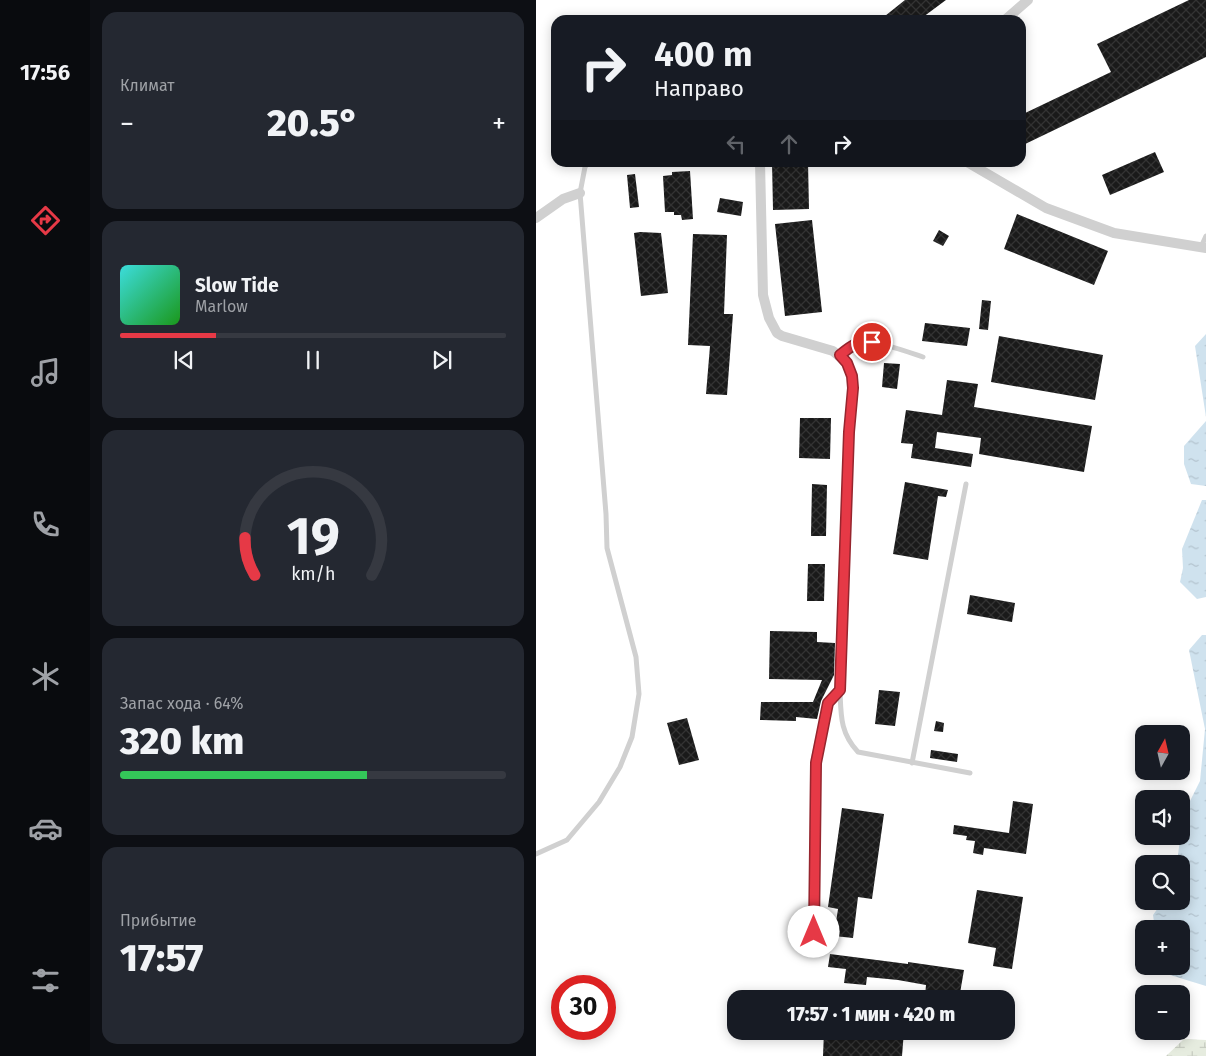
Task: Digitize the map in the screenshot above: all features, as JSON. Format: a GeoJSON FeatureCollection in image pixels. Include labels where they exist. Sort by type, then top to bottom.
{"type":"FeatureCollection","features":[{"type":"Feature","properties":{"kind":"street"},"geometry":{"type":"LineString","coordinates":[[1011,15],[1028,0]]}},
{"type":"Feature","properties":{"kind":"street"},"geometry":{"type":"LineString","coordinates":[[760,167],[763,295],[768,318],[777,333],[782,336],[834,351],[840,355],[847,363],[852,376],[853,388],[849,432],[840,690],[828,703],[816,763],[814,951]]}},
{"type":"Feature","properties":{"kind":"street"},"geometry":{"type":"LineString","coordinates":[[976,167],[1046,208],[1114,233],[1204,248]]}},
{"type":"Feature","properties":{"kind":"street"},"geometry":{"type":"LineString","coordinates":[[536,218],[563,199],[580,193]]}},
{"type":"Feature","properties":{"kind":"lane"},"geometry":{"type":"LineString","coordinates":[[536,854],[567,840],[599,802],[620,768],[632,737],[639,694],[636,656],[607,548],[580,193],[586,167]]}},
{"type":"Feature","properties":{"kind":"lane"},"geometry":{"type":"LineString","coordinates":[[1204,248],[1206,236]]}},
{"type":"Feature","properties":{"kind":"lane"},"geometry":{"type":"LineString","coordinates":[[840,355],[852,345],[861,341],[872,342],[923,356]]}},
{"type":"Feature","properties":{"kind":"lane"},"geometry":{"type":"LineString","coordinates":[[912,762],[966,484]]}},
{"type":"Feature","properties":{"kind":"lane"},"geometry":{"type":"LineString","coordinates":[[840,690],[842,723],[848,742],[858,752],[970,773]]}},
{"type":"Feature","properties":{"kind":"green space"},"geometry":{"type":"Polygon","coordinates":[[[1183,1040],[1206,1040],[1206,1056],[1166,1056],[1183,1040]]]}},
{"type":"Feature","properties":{"kind":"water"},"geometry":{"type":"Polygon","coordinates":[[[1206,334],[1206,417],[1195,346],[1206,334]]]}},
{"type":"Feature","properties":{"kind":"water"},"geometry":{"type":"Polygon","coordinates":[[[1206,421],[1206,486],[1191,484],[1184,464],[1184,446],[1206,421]]]}},
{"type":"Feature","properties":{"kind":"water"},"geometry":{"type":"Polygon","coordinates":[[[1202,500],[1206,500],[1206,597],[1197,599],[1180,582],[1183,568],[1182,549],[1202,500]]]}},
{"type":"Feature","properties":{"kind":"water"},"geometry":{"type":"Polygon","coordinates":[[[1202,635],[1206,635],[1206,986],[1170,975],[1190,975],[1190,920],[1154,920],[1153,915],[1157,910],[1190,910],[1190,855],[1178,855],[1179,845],[1190,845],[1190,801],[1200,781],[1205,729],[1189,650],[1202,635]]]}},
{"type":"Feature","properties":{"kind":"building"},"geometry":{"type":"Polygon","coordinates":[[[905,0],[946,0],[926,15],[886,15],[905,0]]]}},
{"type":"Feature","properties":{"kind":"building"},"geometry":{"type":"Polygon","coordinates":[[[1189,0],[1206,0],[1206,57],[1026,144],[1026,113],[1111,72],[1097,44],[1189,0]]]}},
{"type":"Feature","properties":{"kind":"building"},"geometry":{"type":"Polygon","coordinates":[[[1155,152],[1164,172],[1110,195],[1102,175],[1155,152]]]}},
{"type":"Feature","properties":{"kind":"building"},"geometry":{"type":"Polygon","coordinates":[[[772,167],[808,167],[809,209],[773,210],[772,167]]]}},
{"type":"Feature","properties":{"kind":"building"},"geometry":{"type":"Polygon","coordinates":[[[690,171],[693,219],[682,220],[681,215],[674,215],[674,212],[665,212],[663,176],[672,175],[672,172],[690,171]]]}},
{"type":"Feature","properties":{"kind":"building"},"geometry":{"type":"Polygon","coordinates":[[[635,174],[639,207],[630,208],[627,175],[635,174]]]}},
{"type":"Feature","properties":{"kind":"building"},"geometry":{"type":"Polygon","coordinates":[[[720,198],[743,202],[741,216],[717,212],[720,198]]]}},
{"type":"Feature","properties":{"kind":"building"},"geometry":{"type":"Polygon","coordinates":[[[1017,214],[1108,251],[1094,285],[1004,249],[1017,214]]]}},
{"type":"Feature","properties":{"kind":"building"},"geometry":{"type":"Polygon","coordinates":[[[812,220],[822,312],[785,316],[775,224],[812,220]]]}},
{"type":"Feature","properties":{"kind":"building"},"geometry":{"type":"Polygon","coordinates":[[[939,230],[949,236],[943,246],[933,241],[939,230]]]}},
{"type":"Feature","properties":{"kind":"building"},"geometry":{"type":"Polygon","coordinates":[[[634,233],[661,233],[668,293],[641,296],[634,233]]]}},
{"type":"Feature","properties":{"kind":"building"},"geometry":{"type":"Polygon","coordinates":[[[693,234],[727,235],[724,314],[733,314],[727,395],[706,394],[710,346],[688,345],[693,234]]]}},
{"type":"Feature","properties":{"kind":"building"},"geometry":{"type":"Polygon","coordinates":[[[982,300],[991,301],[988,330],[979,329],[982,300]]]}},
{"type":"Feature","properties":{"kind":"building"},"geometry":{"type":"Polygon","coordinates":[[[925,323],[970,328],[967,346],[922,341],[925,323]]]}},
{"type":"Feature","properties":{"kind":"building"},"geometry":{"type":"Polygon","coordinates":[[[999,336],[1103,355],[1095,400],[991,382],[999,336]]]}},
{"type":"Feature","properties":{"kind":"building"},"geometry":{"type":"Polygon","coordinates":[[[884,363],[900,364],[897,389],[882,387],[884,363]]]}},
{"type":"Feature","properties":{"kind":"building"},"geometry":{"type":"Polygon","coordinates":[[[947,380],[978,384],[974,407],[1092,426],[1084,472],[979,454],[981,438],[937,432],[935,448],[973,454],[971,467],[911,458],[913,444],[901,443],[906,410],[942,415],[947,380]]]}},
{"type":"Feature","properties":{"kind":"building"},"geometry":{"type":"Polygon","coordinates":[[[800,418],[831,418],[830,459],[799,458],[800,418]]]}},
{"type":"Feature","properties":{"kind":"building"},"geometry":{"type":"Polygon","coordinates":[[[905,482],[948,490],[946,497],[938,496],[928,560],[893,554],[905,482]]]}},
{"type":"Feature","properties":{"kind":"building"},"geometry":{"type":"Polygon","coordinates":[[[812,484],[827,485],[826,536],[811,536],[812,484]]]}},
{"type":"Feature","properties":{"kind":"building"},"geometry":{"type":"Polygon","coordinates":[[[808,564],[825,564],[824,601],[807,601],[808,564]]]}},
{"type":"Feature","properties":{"kind":"building"},"geometry":{"type":"Polygon","coordinates":[[[970,595],[1015,603],[1012,622],[967,614],[970,595]]]}},
{"type":"Feature","properties":{"kind":"building"},"geometry":{"type":"Polygon","coordinates":[[[770,631],[817,632],[817,642],[835,643],[834,675],[821,701],[817,719],[796,717],[796,721],[760,720],[761,702],[813,702],[822,680],[769,679],[770,631]]]}},
{"type":"Feature","properties":{"kind":"building"},"geometry":{"type":"Polygon","coordinates":[[[879,690],[900,692],[895,726],[875,724],[879,690]]]}},
{"type":"Feature","properties":{"kind":"building"},"geometry":{"type":"Polygon","coordinates":[[[687,718],[699,760],[679,765],[667,723],[687,718]]]}},
{"type":"Feature","properties":{"kind":"building"},"geometry":{"type":"Polygon","coordinates":[[[936,721],[944,723],[943,732],[934,731],[936,721]]]}},
{"type":"Feature","properties":{"kind":"building"},"geometry":{"type":"Polygon","coordinates":[[[931,750],[958,754],[957,762],[930,758],[931,750]]]}},
{"type":"Feature","properties":{"kind":"building"},"geometry":{"type":"Polygon","coordinates":[[[1013,801],[1033,804],[1026,854],[984,848],[983,855],[973,853],[975,841],[966,840],[967,836],[953,834],[954,825],[1009,833],[1013,801]]]}},
{"type":"Feature","properties":{"kind":"building"},"geometry":{"type":"Polygon","coordinates":[[[842,808],[884,814],[872,899],[858,897],[853,938],[834,936],[838,909],[828,907],[842,808]]]}},
{"type":"Feature","properties":{"kind":"building"},"geometry":{"type":"Polygon","coordinates":[[[977,890],[1023,897],[1012,969],[993,966],[996,948],[968,943],[977,890]]]}},
{"type":"Feature","properties":{"kind":"building"},"geometry":{"type":"Polygon","coordinates":[[[830,954],[964,970],[961,990],[926,990],[926,985],[867,977],[866,985],[844,983],[846,969],[828,967],[830,954]]]}},
{"type":"Feature","properties":{"kind":"building"},"geometry":{"type":"Polygon","coordinates":[[[824,1040],[903,1040],[902,1056],[823,1056],[824,1040]]]}},
{"type":"Feature","properties":{"kind":"route"},"geometry":{"type":"LineString","coordinates":[[814,932],[816,763],[828,703],[840,690],[849,432],[853,388],[852,376],[847,363],[840,355],[852,345],[861,341],[872,342]]}}]}
